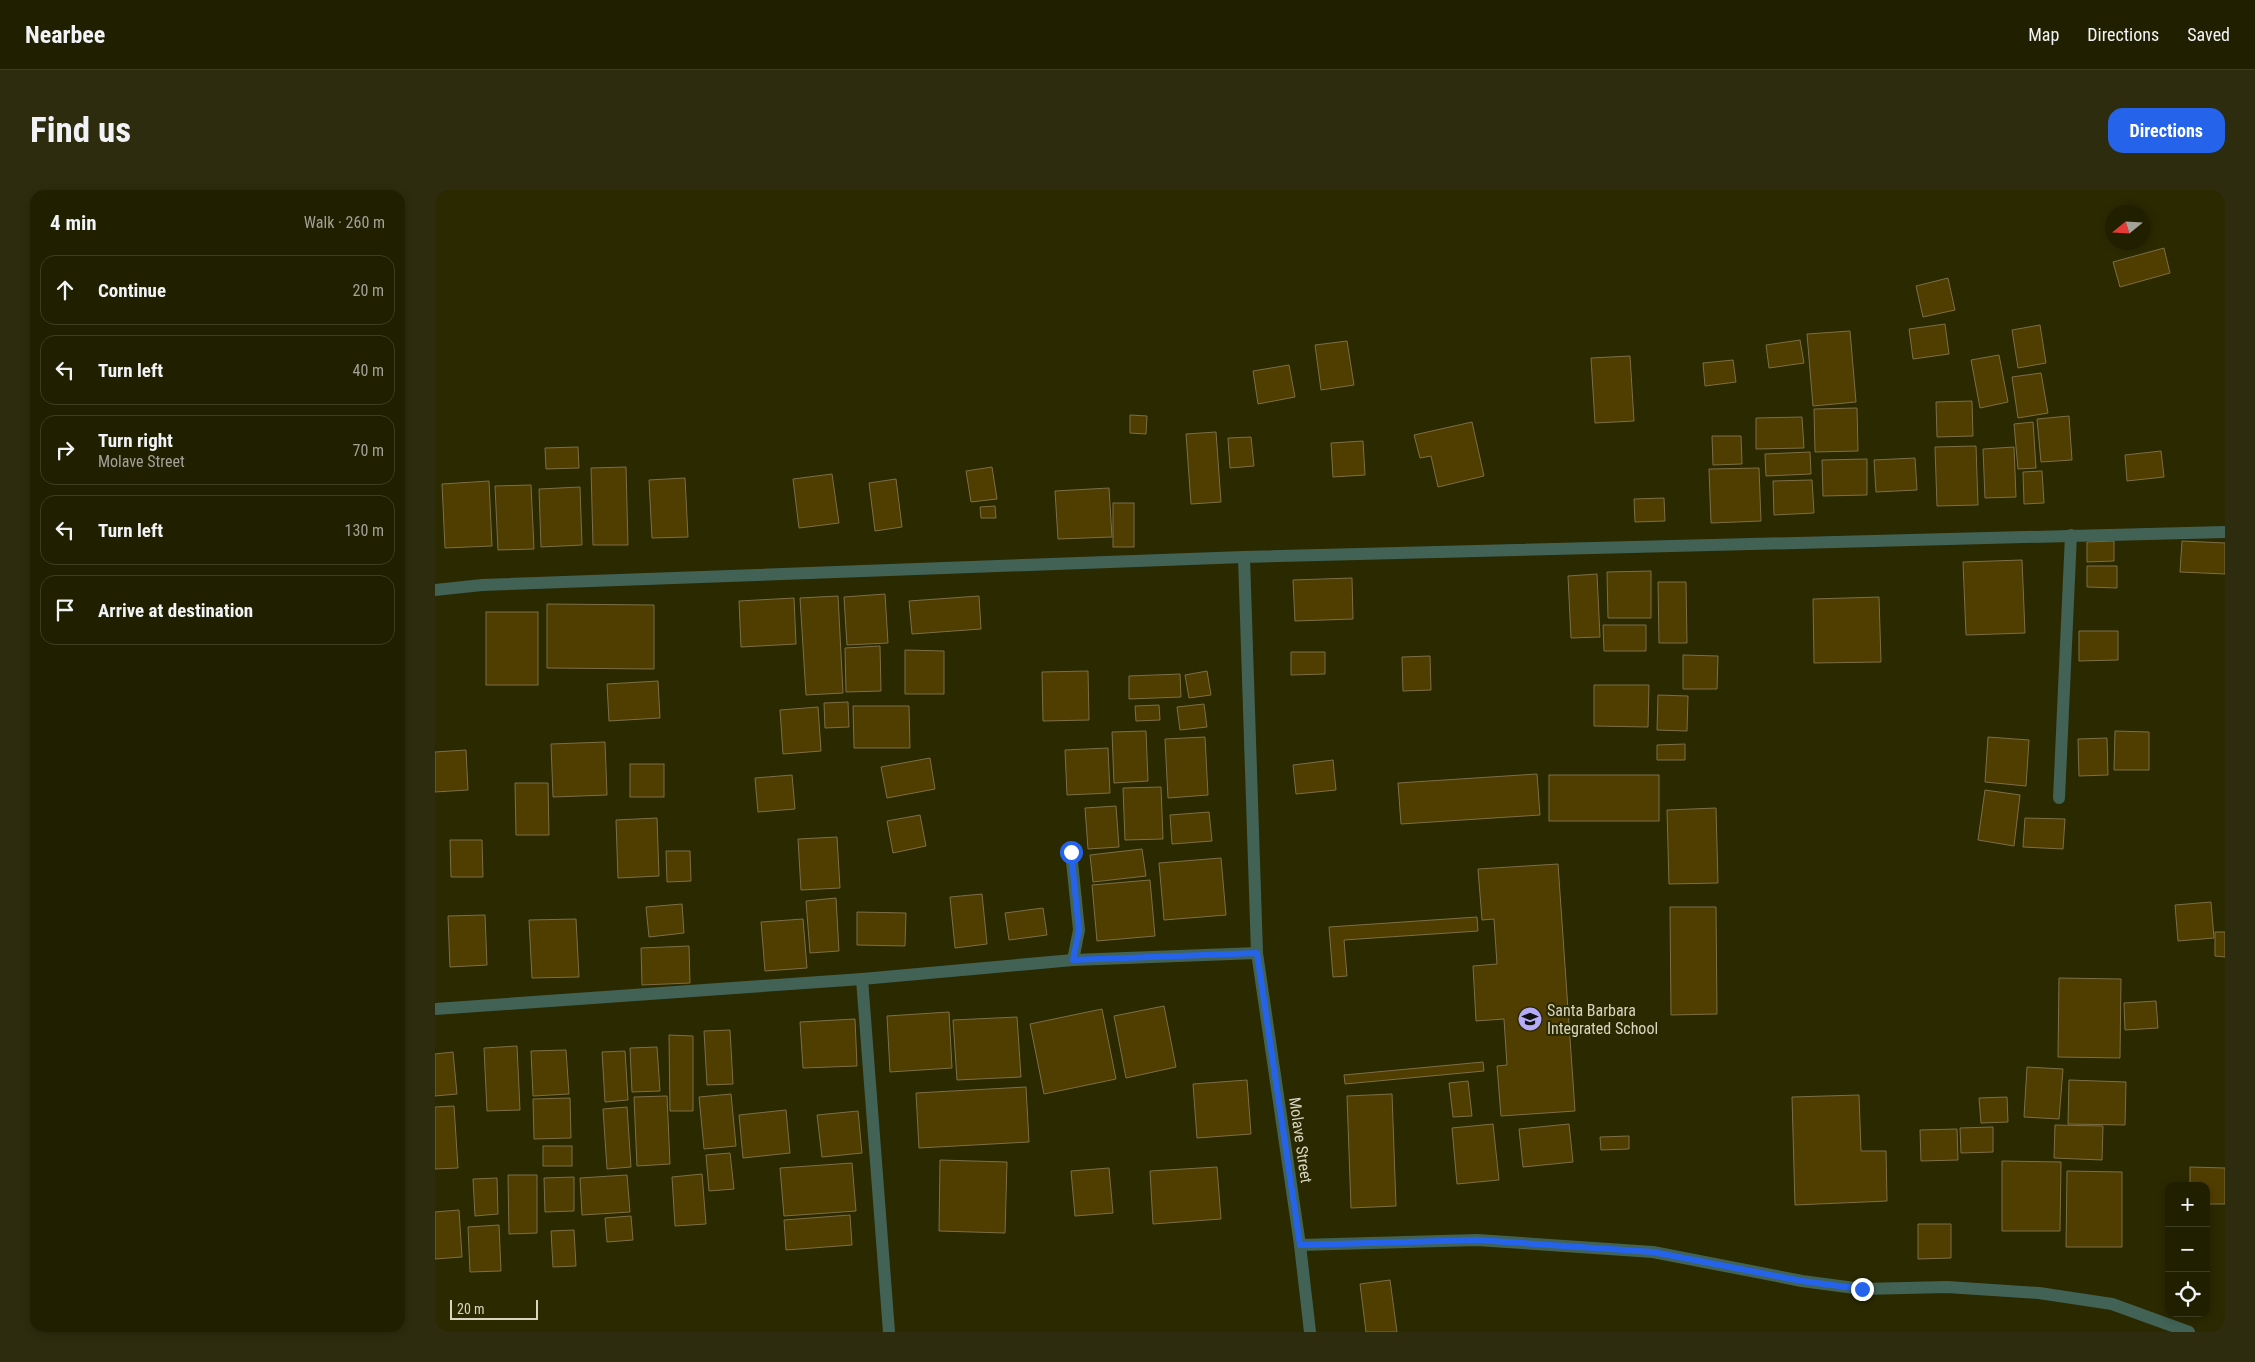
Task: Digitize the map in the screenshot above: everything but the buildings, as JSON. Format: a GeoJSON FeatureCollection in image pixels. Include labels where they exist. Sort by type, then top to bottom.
{"type":"FeatureCollection","features":[{"type":"Feature","properties":{"kind":"street"},"geometry":{"type":"LineString","coordinates":[[435,590],[482,585],[1243,557],[2071,534],[2225,532]]}},
{"type":"Feature","properties":{"kind":"street"},"geometry":{"type":"LineString","coordinates":[[2059,798],[2071,534]]}},
{"type":"Feature","properties":{"kind":"street","name":"Molave Street"},"geometry":{"type":"LineString","coordinates":[[1243,557],[1257,953],[1300,1245],[1310,1332]]}},
{"type":"Feature","properties":{"kind":"street"},"geometry":{"type":"LineString","coordinates":[[1071,852],[1079,930],[1073,960]]}},
{"type":"Feature","properties":{"kind":"street"},"geometry":{"type":"LineString","coordinates":[[435,1010],[862,979],[1073,960],[1257,953]]}},
{"type":"Feature","properties":{"kind":"street"},"geometry":{"type":"LineString","coordinates":[[862,979],[889,1332]]}},
{"type":"Feature","properties":{"kind":"street"},"geometry":{"type":"LineString","coordinates":[[1300,1245],[1477,1240],[1653,1252],[1802,1281],[1862,1289],[1956,1288],[2039,1293],[2112,1304],[2189,1332]]}},
{"type":"Feature","properties":{"kind":"place","name":"Santa Barbara Integrated School"},"geometry":{"type":"Point","coordinates":[1530,1019]}},
{"type":"Feature","properties":{"kind":"route"},"geometry":{"type":"LineString","coordinates":[[1071,852],[1079,930],[1073,960],[1257,953],[1300,1245],[1477,1240],[1653,1252],[1802,1281],[1862,1289]]}}]}
